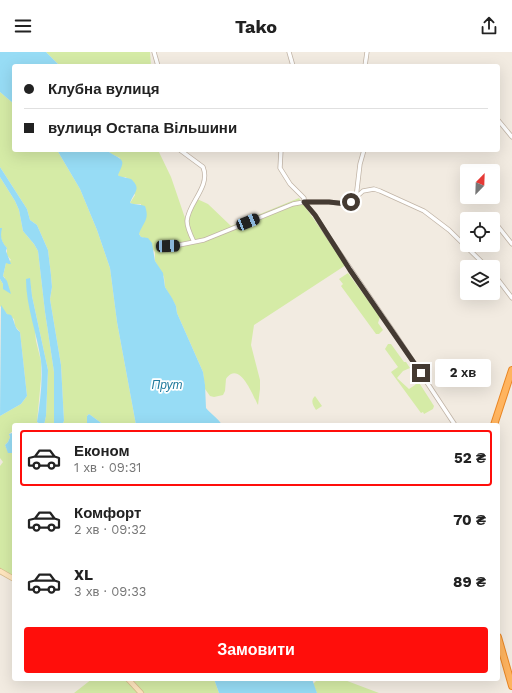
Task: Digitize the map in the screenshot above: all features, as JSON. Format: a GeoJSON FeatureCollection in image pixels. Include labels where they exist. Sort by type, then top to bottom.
{"type":"FeatureCollection","features":[{"type":"Feature","properties":{"kind":"highway"},"geometry":{"type":"LineString","coordinates":[[495,423],[512,370]]}},
{"type":"Feature","properties":{"kind":"highway"},"geometry":{"type":"LineString","coordinates":[[500,644],[512,686]]}},
{"type":"Feature","properties":{"kind":"main road"},"geometry":{"type":"LineString","coordinates":[[0,571],[12,578]]}},
{"type":"Feature","properties":{"kind":"main road"},"geometry":{"type":"LineString","coordinates":[[130,681],[141,693]]}},
{"type":"Feature","properties":{"kind":"street"},"geometry":{"type":"LineString","coordinates":[[154,52],[157,64]]}},
{"type":"Feature","properties":{"kind":"street"},"geometry":{"type":"LineString","coordinates":[[289,52],[292,64]]}},
{"type":"Feature","properties":{"kind":"street"},"geometry":{"type":"LineString","coordinates":[[365,64],[367,52]]}},
{"type":"Feature","properties":{"kind":"street"},"geometry":{"type":"LineString","coordinates":[[500,123],[512,137]]}},
{"type":"Feature","properties":{"kind":"street"},"geometry":{"type":"LineString","coordinates":[[183,152],[203,167],[204,172],[202,187],[189,214],[187,222],[194,242]]}},
{"type":"Feature","properties":{"kind":"street"},"geometry":{"type":"LineString","coordinates":[[281,152],[280,168],[290,184],[304,198],[304,202],[315,215],[454,423]]}},
{"type":"Feature","properties":{"kind":"street"},"geometry":{"type":"LineString","coordinates":[[356,198],[360,164],[363,152]]}},
{"type":"Feature","properties":{"kind":"street"},"geometry":{"type":"LineString","coordinates":[[168,246],[204,240],[293,204],[304,202],[347,204],[363,191],[374,189],[424,211],[448,230],[480,260]]}},
{"type":"Feature","properties":{"kind":"street"},"geometry":{"type":"LineString","coordinates":[[500,229],[512,244]]}},
{"type":"Feature","properties":{"kind":"street"},"geometry":{"type":"LineString","coordinates":[[500,282],[512,298]]}},
{"type":"Feature","properties":{"kind":"green space"},"geometry":{"type":"Polygon","coordinates":[[[46,52],[150,52],[151,64],[58,64],[46,52]]]}},
{"type":"Feature","properties":{"kind":"green space"},"geometry":{"type":"Polygon","coordinates":[[[0,92],[12,102],[12,152],[58,152],[80,189],[97,230],[110,268],[117,322],[136,423],[101,423],[89,414],[87,416],[87,423],[63,423],[61,365],[50,299],[52,287],[48,250],[37,225],[30,220],[27,209],[0,167],[0,92]]]}},
{"type":"Feature","properties":{"kind":"green space"},"geometry":{"type":"Polygon","coordinates":[[[110,152],[159,152],[171,177],[185,218],[195,198],[208,204],[231,226],[299,198],[346,265],[254,325],[251,345],[260,380],[258,405],[244,379],[235,373],[226,378],[225,391],[223,395],[214,397],[210,396],[205,389],[203,372],[177,313],[176,306],[165,287],[164,277],[155,261],[155,252],[139,234],[141,204],[130,203],[135,195],[126,177],[119,177],[118,175],[120,158],[110,152]]]}},
{"type":"Feature","properties":{"kind":"green space"},"geometry":{"type":"Polygon","coordinates":[[[0,177],[19,210],[23,231],[38,251],[54,372],[55,422],[44,423],[46,416],[48,370],[32,296],[30,279],[36,341],[41,361],[41,379],[38,423],[12,423],[12,432],[9,434],[10,437],[5,445],[7,450],[12,453],[12,580],[0,574],[0,466],[3,462],[0,458],[0,416],[21,404],[27,396],[20,332],[15,326],[14,319],[0,306],[0,279],[3,284],[6,263],[11,260],[7,255],[7,248],[2,241],[0,228],[0,177]]]}},
{"type":"Feature","properties":{"kind":"green space"},"geometry":{"type":"Polygon","coordinates":[[[348,273],[380,317],[378,323],[383,330],[379,334],[376,334],[341,286],[343,284],[339,279],[348,273]]]}},
{"type":"Feature","properties":{"kind":"green space"},"geometry":{"type":"Polygon","coordinates":[[[388,344],[391,344],[410,368],[403,371],[397,378],[409,389],[418,381],[434,406],[433,409],[424,414],[423,412],[421,413],[391,372],[398,367],[385,349],[388,344]]]}},
{"type":"Feature","properties":{"kind":"green space"},"geometry":{"type":"Polygon","coordinates":[[[315,396],[322,406],[316,410],[312,401],[315,396]]]}},
{"type":"Feature","properties":{"kind":"green space"},"geometry":{"type":"Polygon","coordinates":[[[89,681],[215,681],[219,693],[74,693],[89,681]]]}},
{"type":"Feature","properties":{"kind":"green space"},"geometry":{"type":"Polygon","coordinates":[[[316,681],[347,681],[379,693],[317,693],[313,684],[316,681]]]}},
{"type":"Feature","properties":{"kind":"water"},"geometry":{"type":"Polygon","coordinates":[[[0,52],[46,52],[58,64],[12,64],[12,102],[0,92],[0,52]]]}},
{"type":"Feature","properties":{"kind":"water","name":"Прут"},"geometry":{"type":"Polygon","coordinates":[[[58,152],[109,152],[122,160],[122,166],[118,175],[131,179],[137,188],[130,203],[145,206],[147,215],[139,234],[141,237],[148,238],[152,243],[155,261],[163,273],[165,287],[176,306],[177,313],[203,372],[206,408],[221,423],[136,423],[117,322],[110,268],[97,230],[80,189],[58,152]]]}},
{"type":"Feature","properties":{"kind":"water"},"geometry":{"type":"Polygon","coordinates":[[[0,167],[27,209],[30,220],[37,225],[48,250],[52,287],[50,299],[61,365],[63,423],[54,423],[54,372],[38,251],[23,231],[19,210],[0,177],[0,167]]]}},
{"type":"Feature","properties":{"kind":"water"},"geometry":{"type":"Polygon","coordinates":[[[0,228],[2,228],[1,234],[3,243],[7,248],[6,251],[11,264],[6,263],[3,276],[7,281],[11,294],[3,289],[3,284],[0,279],[0,228]]]}},
{"type":"Feature","properties":{"kind":"water"},"geometry":{"type":"Polygon","coordinates":[[[30,278],[32,296],[48,370],[44,423],[37,422],[42,369],[26,289],[26,279],[30,278]]]}},
{"type":"Feature","properties":{"kind":"water"},"geometry":{"type":"Polygon","coordinates":[[[1,305],[7,314],[11,315],[20,332],[27,396],[21,404],[0,416],[1,305]]]}},
{"type":"Feature","properties":{"kind":"water"},"geometry":{"type":"Polygon","coordinates":[[[89,414],[101,423],[87,423],[87,416],[89,414]]]}},
{"type":"Feature","properties":{"kind":"water"},"geometry":{"type":"Polygon","coordinates":[[[12,433],[12,453],[8,453],[5,445],[10,437],[9,434],[12,433]]]}},
{"type":"Feature","properties":{"kind":"water"},"geometry":{"type":"Polygon","coordinates":[[[215,681],[313,681],[317,693],[219,693],[215,681]]]}},
{"type":"Feature","properties":{"kind":"route"},"geometry":{"type":"LineString","coordinates":[[351,202],[347,204],[304,202],[315,215],[350,270],[421,373]]}}]}
